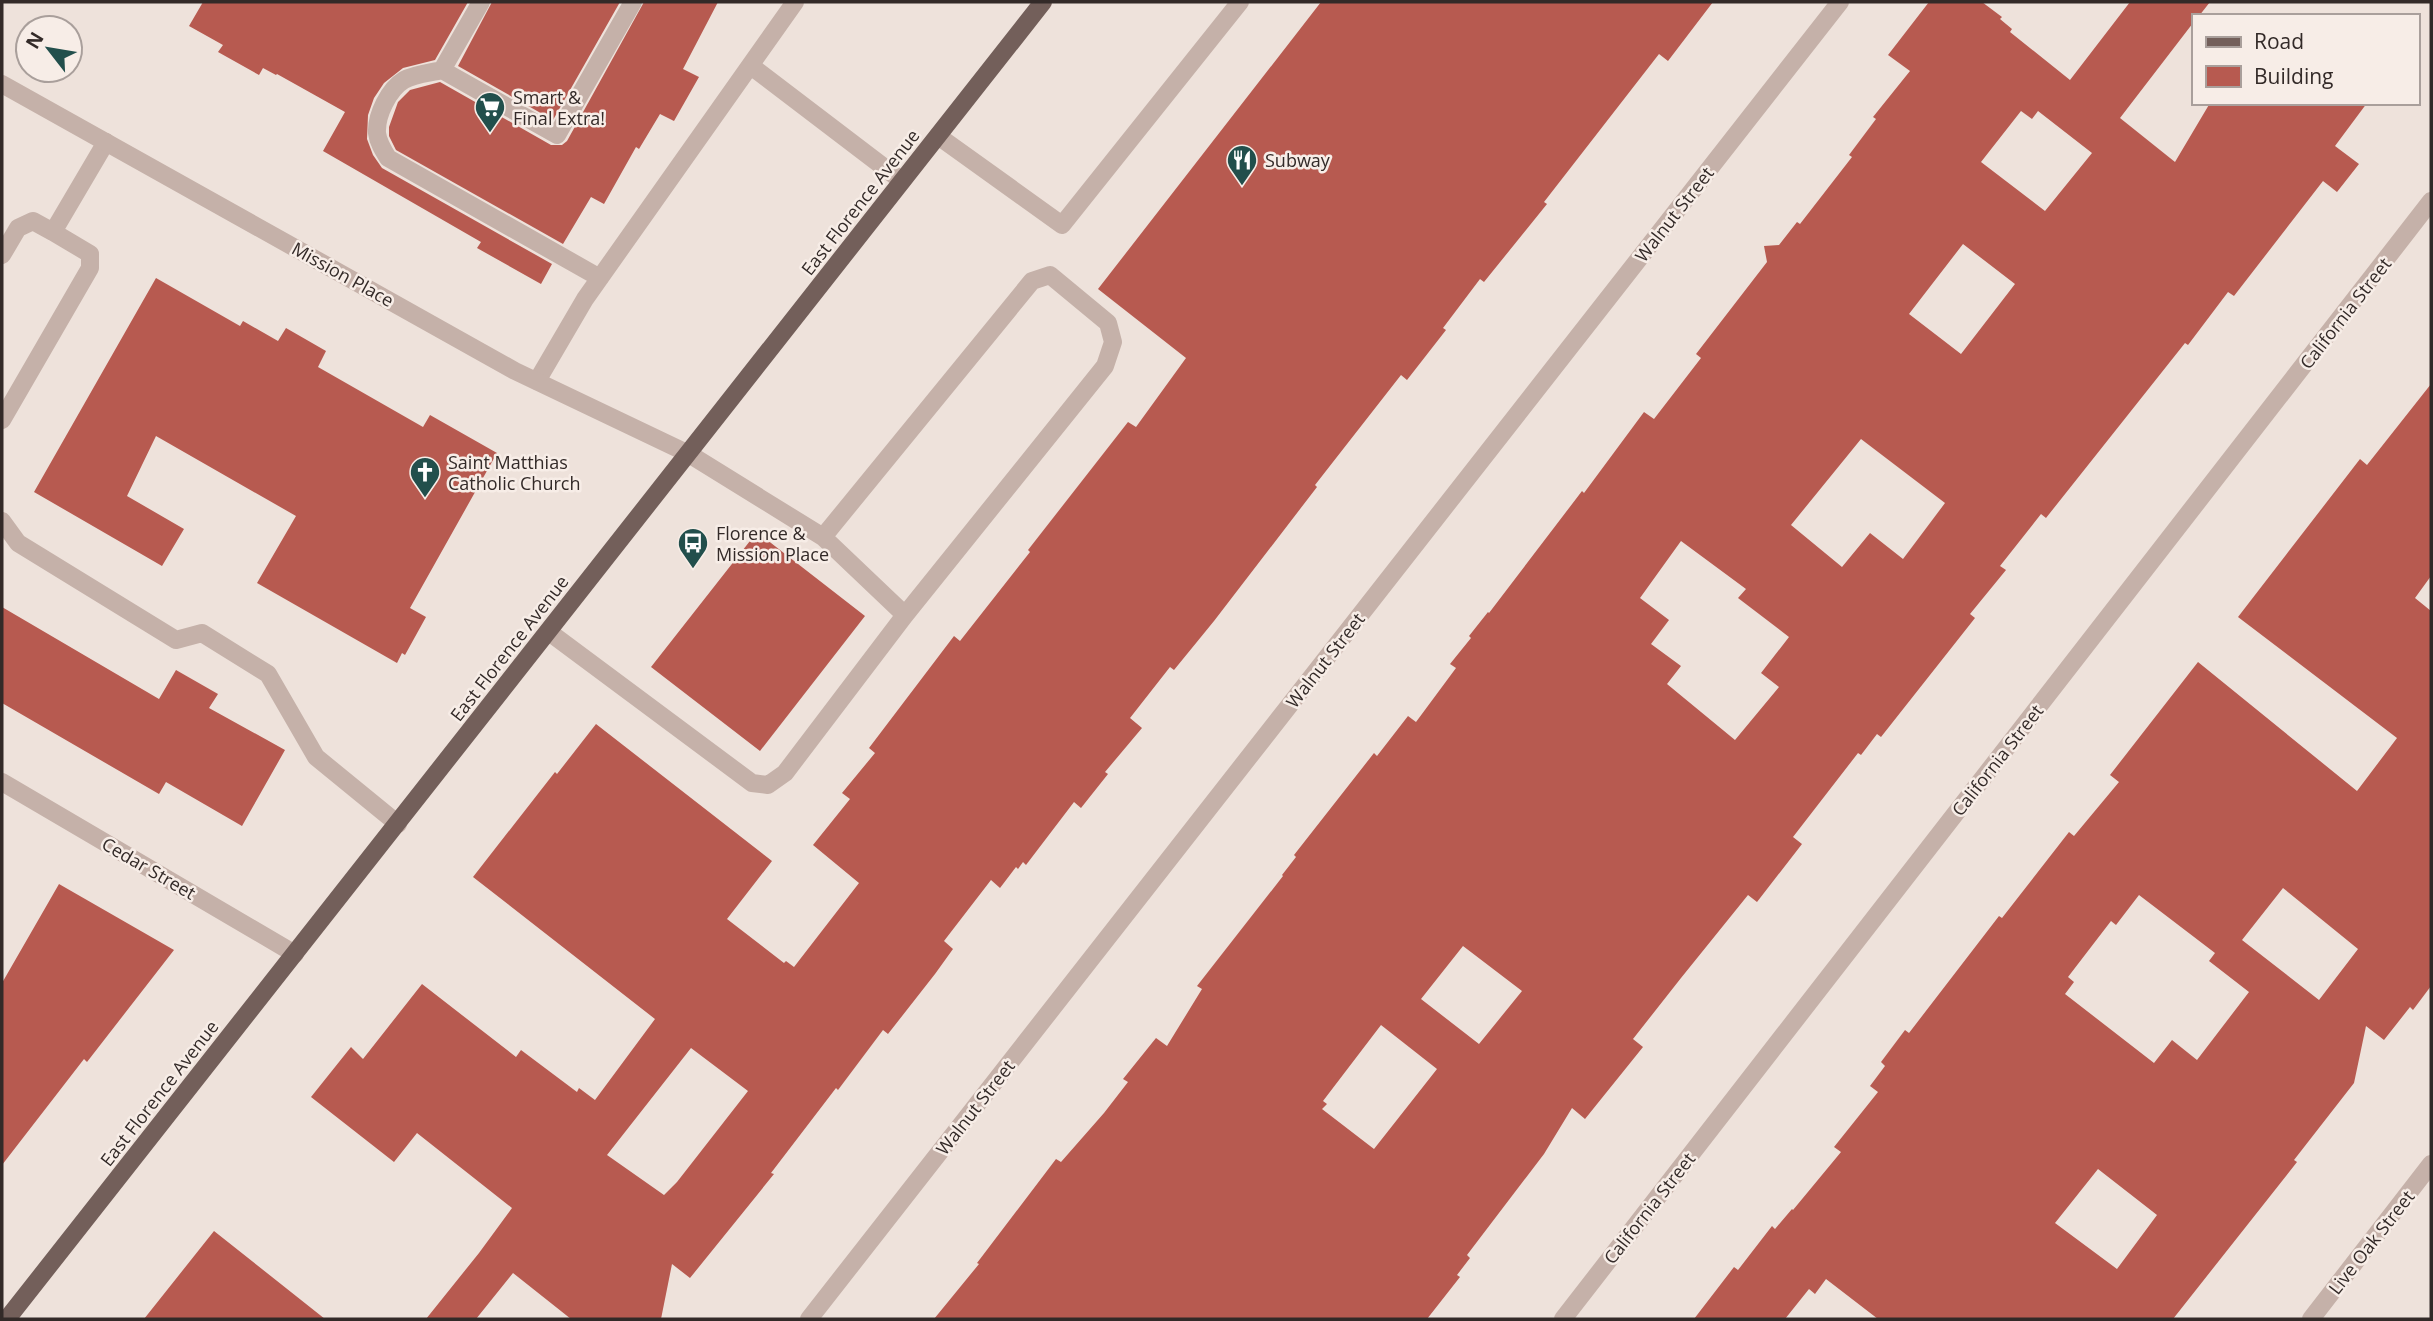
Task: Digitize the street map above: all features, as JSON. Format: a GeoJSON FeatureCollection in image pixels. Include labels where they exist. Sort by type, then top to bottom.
{"type":"FeatureCollection","features":[{"type":"Feature","properties":{"kind":"main road","name":"East Florence Avenue"},"geometry":{"type":"LineString","coordinates":[[8,1319],[1043,2]]}},
{"type":"Feature","properties":{"kind":"street"},"geometry":{"type":"LineString","coordinates":[[442,70],[481,2]]}},
{"type":"Feature","properties":{"kind":"street"},"geometry":{"type":"LineString","coordinates":[[600,278],[388,158],[377,133],[378,120],[396,86],[405,79],[442,70],[557,135],[633,2]]}},
{"type":"Feature","properties":{"kind":"street"},"geometry":{"type":"LineString","coordinates":[[537,381],[585,299],[794,2]]}},
{"type":"Feature","properties":{"kind":"street"},"geometry":{"type":"LineString","coordinates":[[938,136],[1062,225],[1240,2]]}},
{"type":"Feature","properties":{"kind":"street","name":"Walnut Street"},"geometry":{"type":"LineString","coordinates":[[809,1319],[1840,2]]}},
{"type":"Feature","properties":{"kind":"street"},"geometry":{"type":"LineString","coordinates":[[751,66],[902,181]]}},
{"type":"Feature","properties":{"kind":"street","name":"Mission Place"},"geometry":{"type":"LineString","coordinates":[[2,84],[537,381],[689,454],[823,537],[905,615]]}},
{"type":"Feature","properties":{"kind":"street"},"geometry":{"type":"LineString","coordinates":[[53,233],[106,142]]}},
{"type":"Feature","properties":{"kind":"street","name":"California Street"},"geometry":{"type":"LineString","coordinates":[[1563,1319],[2431,201]]}},
{"type":"Feature","properties":{"kind":"street"},"geometry":{"type":"LineString","coordinates":[[2,255],[18,228],[33,221],[90,254],[90,268],[2,421]]}},
{"type":"Feature","properties":{"kind":"street"},"geometry":{"type":"LineString","coordinates":[[549,632],[751,783],[768,785],[785,773],[905,615],[1105,366],[1113,342],[1108,323],[1050,275],[1032,281],[823,537]]}},
{"type":"Feature","properties":{"kind":"street"},"geometry":{"type":"LineString","coordinates":[[2,521],[18,543],[176,639],[202,633],[268,674],[316,757],[398,824]]}},
{"type":"Feature","properties":{"kind":"street","name":"Cedar Street"},"geometry":{"type":"LineString","coordinates":[[2,782],[295,954]]}},
{"type":"Feature","properties":{"kind":"street","name":"Live Oak Street"},"geometry":{"type":"LineString","coordinates":[[2311,1319],[2431,1164]]}},
{"type":"Feature","properties":{"kind":"building"},"geometry":{"type":"Polygon","coordinates":[[[203,2],[468,2],[435,60],[403,68],[384,83],[374,98],[368,115],[367,139],[382,168],[552,264],[541,284],[477,248],[481,242],[323,151],[345,112],[277,74],[263,68],[259,75],[218,52],[223,45],[189,26],[203,2]]]}},
{"type":"Feature","properties":{"kind":"building"},"geometry":{"type":"Polygon","coordinates":[[[492,2],[620,2],[553,120],[458,66],[492,2]]]}},
{"type":"Feature","properties":{"kind":"building"},"geometry":{"type":"Polygon","coordinates":[[[644,2],[718,2],[683,69],[699,77],[674,121],[660,114],[639,149],[636,147],[604,204],[591,197],[563,244],[396,150],[389,136],[389,127],[398,102],[410,90],[440,82],[551,145],[562,145],[567,141],[644,2]]]}},
{"type":"Feature","properties":{"kind":"building"},"geometry":{"type":"Polygon","coordinates":[[[1321,2],[1713,2],[1668,61],[1659,54],[1544,202],[1547,204],[1484,282],[1480,279],[1443,328],[1446,330],[1407,380],[1401,375],[1214,621],[1174,670],[1170,667],[1130,718],[1142,728],[1105,772],[1108,774],[1081,808],[1074,802],[1026,865],[1023,862],[1018,869],[1016,867],[1000,888],[991,880],[944,941],[953,949],[935,974],[888,1034],[883,1030],[838,1090],[836,1088],[771,1173],[774,1174],[690,1278],[672,1264],[661,1319],[571,1319],[513,1273],[476,1319],[426,1319],[512,1208],[417,1133],[394,1162],[311,1097],[351,1047],[363,1059],[422,984],[516,1057],[521,1050],[577,1092],[579,1088],[595,1100],[655,1019],[473,877],[596,724],[772,861],[727,919],[784,963],[786,961],[794,967],[859,883],[813,845],[850,799],[842,793],[875,753],[869,748],[954,636],[960,641],[1128,422],[1136,427],[1186,358],[1098,289],[1321,2]],[[691,1048],[607,1155],[664,1195],[748,1091],[691,1048]]]}},
{"type":"Feature","properties":{"kind":"building"},"geometry":{"type":"Polygon","coordinates":[[[1929,2],[1982,2],[2002,17],[2000,19],[2012,29],[2010,32],[2070,80],[2130,2],[2210,2],[2201,14],[2192,14],[2192,24],[2120,118],[2175,162],[2209,105],[2366,105],[2335,146],[2359,164],[2337,192],[2323,181],[2234,296],[2228,292],[2046,518],[2041,514],[2000,566],[2006,570],[1970,614],[1975,618],[1881,737],[1877,734],[1861,755],[1858,753],[1793,837],[1802,844],[1757,902],[1748,895],[1633,1039],[1643,1047],[1585,1119],[1572,1108],[1544,1154],[1467,1255],[1470,1258],[1457,1275],[1460,1277],[1427,1319],[934,1319],[979,1264],[977,1263],[1056,1159],[1061,1162],[1104,1113],[1128,1082],[1123,1079],[1156,1038],[1167,1046],[1202,989],[1197,986],[1283,876],[1296,857],[1294,855],[1374,753],[1377,756],[1408,716],[1416,722],[1456,668],[1450,664],[1471,638],[1469,636],[1582,491],[1584,493],[1644,412],[1654,419],[1701,358],[1696,354],[1767,262],[1764,246],[1779,245],[1797,222],[1800,224],[1852,157],[1849,155],[1876,119],[1873,117],[1910,71],[1888,55],[1929,2]],[[2021,111],[1981,162],[2045,211],[2092,153],[2038,111],[2032,119],[2021,111]],[[1963,244],[1909,314],[1961,354],[2015,284],[1963,244]],[[1861,439],[1791,525],[1842,567],[1870,533],[1903,559],[1945,503],[1861,439]],[[1681,541],[1640,598],[1669,620],[1651,644],[1681,666],[1667,684],[1735,740],[1779,687],[1761,673],[1789,637],[1738,598],[1746,589],[1681,541]],[[1463,946],[1421,999],[1479,1044],[1522,991],[1463,946]],[[1381,1025],[1323,1101],[1327,1104],[1322,1109],[1374,1149],[1437,1069],[1381,1025]]]}},
{"type":"Feature","properties":{"kind":"building"},"geometry":{"type":"Polygon","coordinates":[[[156,278],[240,326],[243,321],[278,341],[286,328],[326,351],[318,367],[423,427],[430,415],[497,453],[410,608],[426,617],[405,655],[402,653],[397,663],[257,583],[296,516],[156,436],[127,496],[184,529],[162,566],[34,492],[156,278]]]}},
{"type":"Feature","properties":{"kind":"building"},"geometry":{"type":"Polygon","coordinates":[[[2431,384],[2431,576],[2415,598],[2431,611],[2431,986],[2413,1010],[2410,1007],[2384,1040],[2366,1026],[2354,1083],[2294,1160],[2297,1162],[2173,1319],[1878,1319],[1826,1279],[1815,1294],[1809,1289],[1785,1319],[1694,1319],[1734,1267],[1738,1270],[1772,1226],[1775,1229],[1793,1210],[1841,1152],[1834,1147],[1878,1092],[1870,1086],[1885,1066],[1881,1062],[1905,1030],[1909,1033],[1999,916],[2002,918],[2069,832],[2074,836],[2119,782],[2110,775],[2198,662],[2357,791],[2397,738],[2238,617],[2360,459],[2367,465],[2431,384]],[[2283,888],[2242,940],[2319,1000],[2358,949],[2283,888]],[[2139,895],[2116,925],[2111,921],[2068,977],[2074,982],[2065,994],[2154,1063],[2172,1040],[2197,1060],[2249,992],[2209,961],[2215,953],[2139,895]],[[2098,1169],[2055,1223],[2117,1269],[2157,1215],[2098,1169]]]}},
{"type":"Feature","properties":{"kind":"building"},"geometry":{"type":"Polygon","coordinates":[[[757,532],[865,616],[760,751],[651,667],[757,532]]]}},
{"type":"Feature","properties":{"kind":"building"},"geometry":{"type":"Polygon","coordinates":[[[2,607],[159,699],[176,670],[218,694],[209,708],[285,750],[242,826],[166,782],[159,794],[2,703],[2,607]]]}},
{"type":"Feature","properties":{"kind":"building"},"geometry":{"type":"Polygon","coordinates":[[[59,884],[174,950],[87,1062],[84,1059],[2,1165],[2,983],[59,884]]]}},
{"type":"Feature","properties":{"kind":"building"},"geometry":{"type":"Polygon","coordinates":[[[214,1231],[325,1319],[144,1319],[214,1231]]]}},
{"type":"Feature","properties":{"kind":"place","name":"Smart & Final Extra!"},"geometry":{"type":"Point","coordinates":[490,134]}},
{"type":"Feature","properties":{"kind":"place","name":"Subway"},"geometry":{"type":"Point","coordinates":[1242,187]}},
{"type":"Feature","properties":{"kind":"place","name":"Saint Matthias Catholic Church"},"geometry":{"type":"Point","coordinates":[425,499]}},
{"type":"Feature","properties":{"kind":"place","name":"Florence & Mission Place"},"geometry":{"type":"Point","coordinates":[693,570]}}]}
